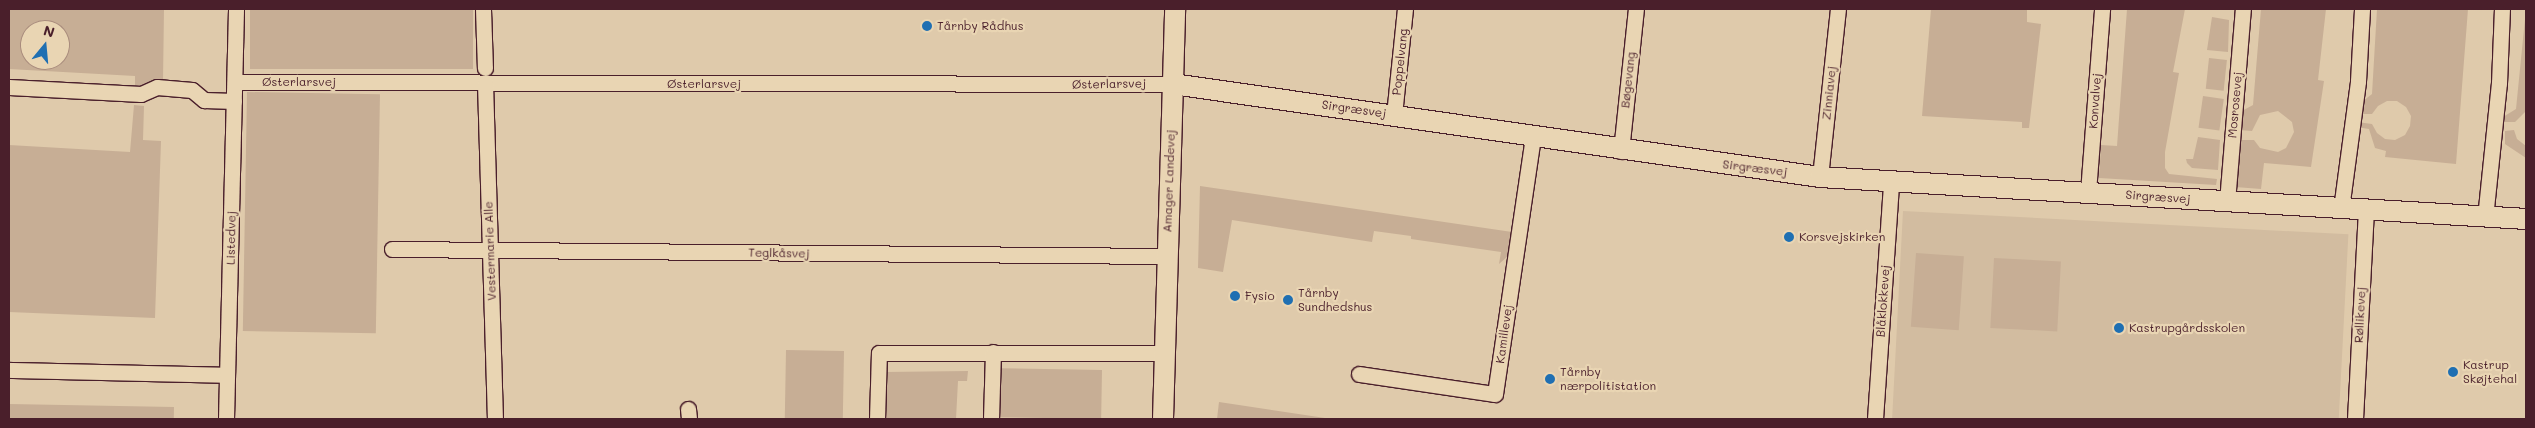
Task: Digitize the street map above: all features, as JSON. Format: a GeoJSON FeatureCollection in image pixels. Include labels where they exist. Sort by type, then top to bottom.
{"type":"FeatureCollection","features":[{"type":"Feature","properties":{"kind":"street","name":"Listedvej"},"geometry":{"type":"LineString","coordinates":[[226,419],[236,9]]}},
{"type":"Feature","properties":{"kind":"street","name":"Vestermarie Alle"},"geometry":{"type":"LineString","coordinates":[[483,9],[495,419]]}},
{"type":"Feature","properties":{"kind":"street","name":"Amager Landevej"},"geometry":{"type":"LineString","coordinates":[[1163,419],[1174,9]]}},
{"type":"Feature","properties":{"kind":"street","name":"Poppelvang"},"geometry":{"type":"LineString","coordinates":[[1394,115],[1405,9]]}},
{"type":"Feature","properties":{"kind":"street","name":"Bøgevang"},"geometry":{"type":"LineString","coordinates":[[1621,151],[1636,9]]}},
{"type":"Feature","properties":{"kind":"street","name":"Zinniavej"},"geometry":{"type":"LineString","coordinates":[[1820,177],[1838,9]]}},
{"type":"Feature","properties":{"kind":"street","name":"Konvalvej"},"geometry":{"type":"LineString","coordinates":[[2088,192],[2102,9]]}},
{"type":"Feature","properties":{"kind":"street","name":"Mosrosevej"},"geometry":{"type":"LineString","coordinates":[[2227,202],[2242,9]]}},
{"type":"Feature","properties":{"kind":"street"},"geometry":{"type":"LineString","coordinates":[[2341,209],[2358,81],[2362,9]]}},
{"type":"Feature","properties":{"kind":"street"},"geometry":{"type":"LineString","coordinates":[[2485,218],[2499,83],[2502,9]]}},
{"type":"Feature","properties":{"kind":"street","name":"Østerlarsvej"},"geometry":{"type":"LineString","coordinates":[[235,82],[485,75],[1173,84]]}},
{"type":"Feature","properties":{"kind":"street","name":"Sirgræsvej"},"geometry":{"type":"LineString","coordinates":[[1173,84],[1394,115],[1621,151],[1820,177],[2526,220]]}},
{"type":"Feature","properties":{"kind":"street"},"geometry":{"type":"LineString","coordinates":[[9,87],[141,94],[157,87],[192,90],[204,100],[234,101]]}},
{"type":"Feature","properties":{"kind":"street","name":"Kamillevej"},"geometry":{"type":"LineString","coordinates":[[1358,374],[1495,394],[1533,136]]}},
{"type":"Feature","properties":{"kind":"street","name":"Blåklokkevej"},"geometry":{"type":"LineString","coordinates":[[1875,419],[1891,182]]}},
{"type":"Feature","properties":{"kind":"street","name":"Røllikevej"},"geometry":{"type":"LineString","coordinates":[[2355,419],[2366,211]]}},
{"type":"Feature","properties":{"kind":"street","name":"Teglkåsvej"},"geometry":{"type":"LineString","coordinates":[[392,249],[1166,256]]}},
{"type":"Feature","properties":{"kind":"street"},"geometry":{"type":"LineString","coordinates":[[990,419],[993,352]]}},
{"type":"Feature","properties":{"kind":"street"},"geometry":{"type":"LineString","coordinates":[[877,419],[879,353],[1165,353]]}},
{"type":"Feature","properties":{"kind":"street"},"geometry":{"type":"LineString","coordinates":[[9,370],[227,375]]}},
{"type":"Feature","properties":{"kind":"shaded area"},"geometry":{"type":"Polygon","coordinates":[[[9,9],[164,9],[163,81],[135,88],[135,76],[27,70],[70,70],[70,20],[20,20],[20,70],[9,69],[9,9]]]}},
{"type":"Feature","properties":{"kind":"shaded area"},"geometry":{"type":"Polygon","coordinates":[[[250,9],[473,9],[473,69],[250,69],[250,9]]]}},
{"type":"Feature","properties":{"kind":"shaded area"},"geometry":{"type":"Polygon","coordinates":[[[1931,9],[2027,9],[2027,22],[2041,24],[2029,128],[2022,128],[2022,122],[1922,116],[1931,9]]]}},
{"type":"Feature","properties":{"kind":"shaded area"},"geometry":{"type":"Polygon","coordinates":[[[2127,9],[2185,9],[2173,72],[2179,73],[2165,152],[2165,168],[2169,174],[2217,179],[2216,185],[2099,178],[2101,145],[2117,146],[2127,9]]]}},
{"type":"Feature","properties":{"kind":"shaded area"},"geometry":{"type":"Polygon","coordinates":[[[2261,9],[2326,9],[2318,80],[2324,81],[2311,167],[2264,163],[2261,189],[2235,187],[2238,140],[2254,140],[2260,148],[2278,152],[2286,148],[2294,132],[2292,122],[2278,111],[2260,115],[2252,131],[2239,130],[2240,112],[2253,105],[2261,9]]]}},
{"type":"Feature","properties":{"kind":"shaded area"},"geometry":{"type":"Polygon","coordinates":[[[2377,9],[2468,9],[2456,164],[2385,157],[2386,151],[2375,148],[2369,129],[2356,127],[2357,122],[2372,124],[2377,133],[2385,139],[2395,140],[2405,135],[2410,126],[2411,116],[2406,107],[2397,101],[2387,101],[2378,106],[2372,114],[2357,114],[2358,105],[2372,94],[2377,9]]]}},
{"type":"Feature","properties":{"kind":"shaded area"},"geometry":{"type":"Polygon","coordinates":[[[2526,9],[2526,111],[2515,122],[2502,122],[2503,117],[2516,109],[2526,9]]]}},
{"type":"Feature","properties":{"kind":"shaded area"},"geometry":{"type":"Polygon","coordinates":[[[2212,17],[2229,20],[2228,52],[2207,50],[2212,17]]]}},
{"type":"Feature","properties":{"kind":"shaded area"},"geometry":{"type":"Polygon","coordinates":[[[2209,58],[2227,60],[2224,91],[2206,89],[2209,58]]]}},
{"type":"Feature","properties":{"kind":"shaded area"},"geometry":{"type":"Polygon","coordinates":[[[247,92],[380,94],[376,333],[243,331],[247,92]]]}},
{"type":"Feature","properties":{"kind":"shaded area"},"geometry":{"type":"Polygon","coordinates":[[[2203,96],[2224,99],[2219,131],[2199,128],[2203,96]]]}},
{"type":"Feature","properties":{"kind":"shaded area"},"geometry":{"type":"Polygon","coordinates":[[[134,105],[144,106],[143,140],[161,141],[155,318],[9,312],[9,145],[130,152],[134,105]]]}},
{"type":"Feature","properties":{"kind":"shaded area"},"geometry":{"type":"Polygon","coordinates":[[[2514,130],[2517,139],[2526,146],[2526,158],[2505,144],[2505,131],[2514,130]]]}},
{"type":"Feature","properties":{"kind":"shaded area"},"geometry":{"type":"Polygon","coordinates":[[[2198,137],[2220,140],[2218,170],[2192,168],[2187,163],[2186,159],[2193,159],[2198,137]]]}},
{"type":"Feature","properties":{"kind":"shaded area"},"geometry":{"type":"Polygon","coordinates":[[[1200,186],[1512,232],[1508,256],[1499,264],[1501,252],[1411,239],[1411,236],[1374,231],[1372,242],[1232,220],[1223,272],[1198,268],[1200,186]]]}},
{"type":"Feature","properties":{"kind":"shaded area","name":"Kastrupgårdsskolen"},"geometry":{"type":"Polygon","coordinates":[[[1903,211],[2348,234],[2339,419],[1892,419],[1903,211]]]}},
{"type":"Feature","properties":{"kind":"shaded area"},"geometry":{"type":"Polygon","coordinates":[[[1916,253],[1964,256],[1959,330],[1911,327],[1916,253]]]}},
{"type":"Feature","properties":{"kind":"shaded area"},"geometry":{"type":"Polygon","coordinates":[[[1994,258],[2061,262],[2057,331],[1990,328],[1994,258]]]}},
{"type":"Feature","properties":{"kind":"shaded area"},"geometry":{"type":"Polygon","coordinates":[[[786,350],[844,351],[843,419],[785,419],[786,350]]]}},
{"type":"Feature","properties":{"kind":"shaded area"},"geometry":{"type":"Polygon","coordinates":[[[998,368],[1102,370],[1101,419],[997,417],[998,368]]]}},
{"type":"Feature","properties":{"kind":"shaded area"},"geometry":{"type":"Polygon","coordinates":[[[968,371],[967,381],[958,381],[956,419],[884,419],[885,372],[968,371]]]}},
{"type":"Feature","properties":{"kind":"shaded area"},"geometry":{"type":"Polygon","coordinates":[[[1219,402],[1325,418],[1325,419],[1217,419],[1219,402]]]}},
{"type":"Feature","properties":{"kind":"shaded area"},"geometry":{"type":"Polygon","coordinates":[[[9,404],[174,407],[174,419],[9,419],[9,404]]]}},
{"type":"Feature","properties":{"kind":"place","name":"Tårnby Rådhus"},"geometry":{"type":"Point","coordinates":[927,26]}},
{"type":"Feature","properties":{"kind":"place","name":"Korsvejskirken"},"geometry":{"type":"Point","coordinates":[1789,237]}},
{"type":"Feature","properties":{"kind":"place","name":"Fysio"},"geometry":{"type":"Point","coordinates":[1235,296]}},
{"type":"Feature","properties":{"kind":"place","name":"Tårnby Sundhedshus"},"geometry":{"type":"Point","coordinates":[1288,300]}},
{"type":"Feature","properties":{"kind":"place","name":"Kastrupgårdsskolen"},"geometry":{"type":"Point","coordinates":[2119,328]}},
{"type":"Feature","properties":{"kind":"place","name":"Kastrup Skøjtehal"},"geometry":{"type":"Point","coordinates":[2453,372]}},
{"type":"Feature","properties":{"kind":"place","name":"Tårnby nærpolitistation"},"geometry":{"type":"Point","coordinates":[1550,379]}}]}
